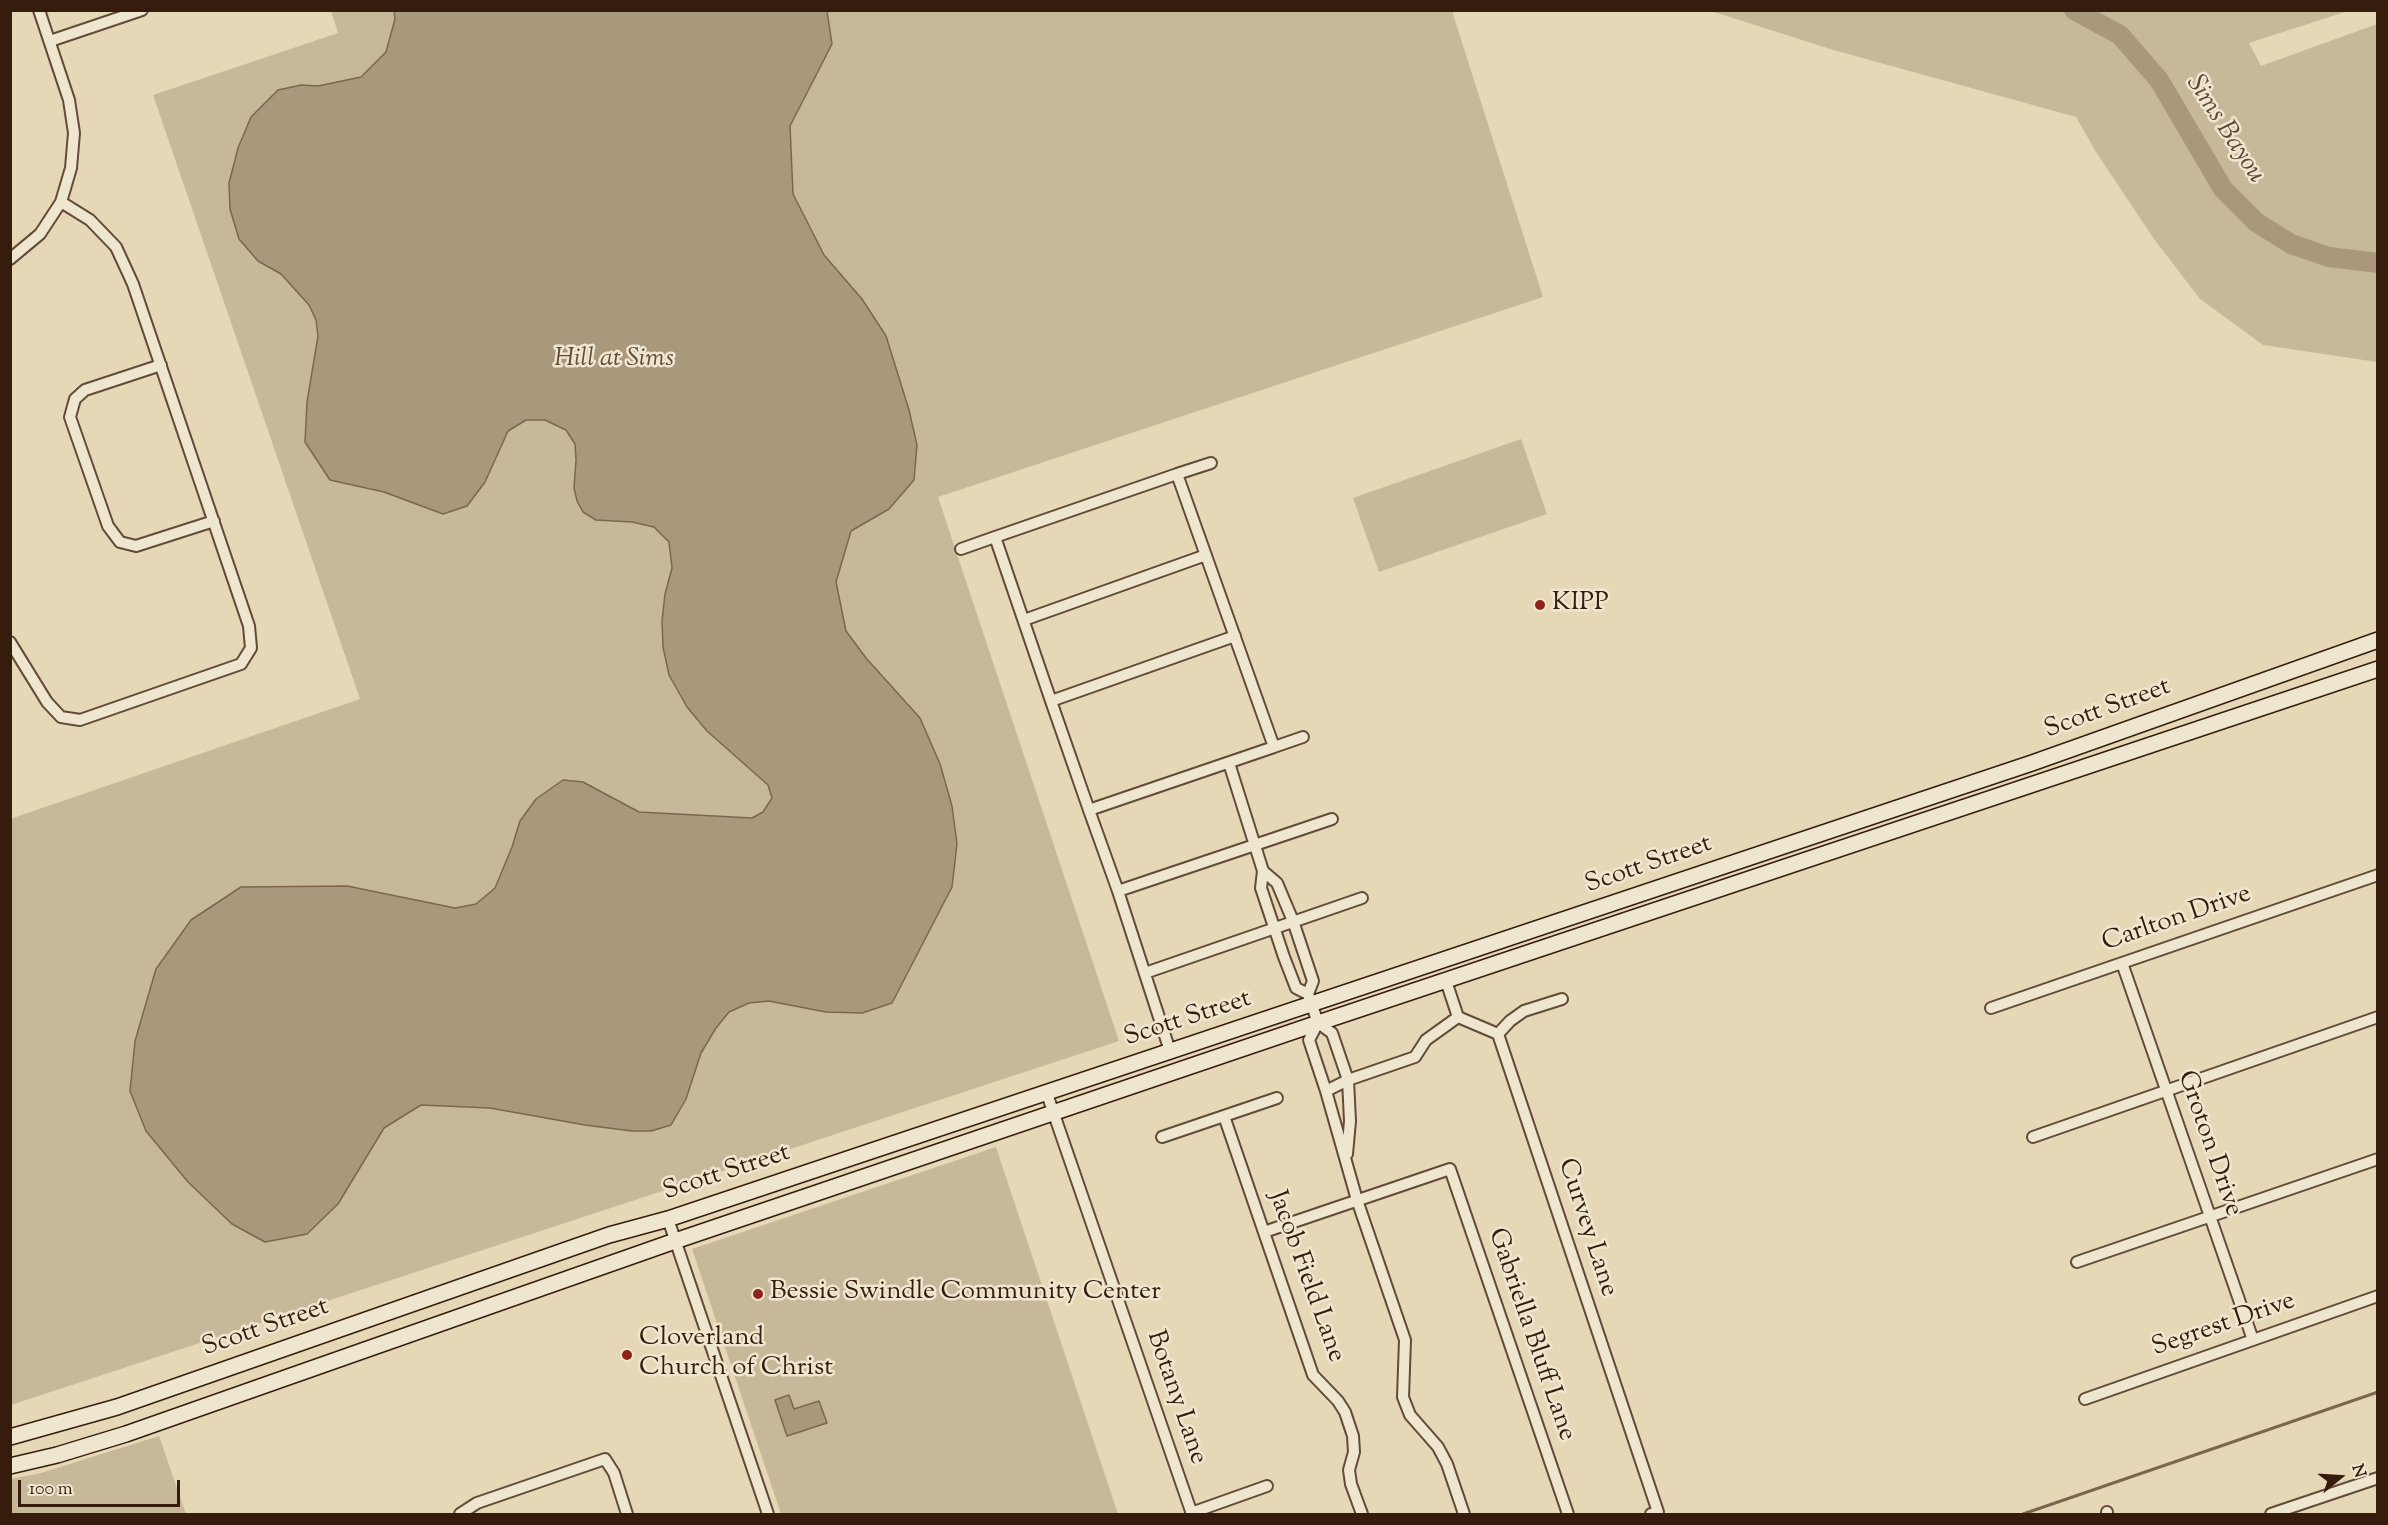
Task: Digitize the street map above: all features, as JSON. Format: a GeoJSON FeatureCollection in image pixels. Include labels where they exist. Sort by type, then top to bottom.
{"type":"FeatureCollection","features":[{"type":"Feature","properties":{"kind":"main road","name":"Scott Street"},"geometry":{"type":"LineString","coordinates":[[10,1437],[107,1410],[609,1235],[668,1219],[859,1155],[1170,1050],[1310,999],[1540,928],[2032,763],[2378,640]]}},
{"type":"Feature","properties":{"kind":"main road","name":"Scott Street"},"geometry":{"type":"LineString","coordinates":[[10,1466],[67,1452],[198,1408],[675,1241],[1318,1023],[2378,669]]}},
{"type":"Feature","properties":{"kind":"main road"},"geometry":{"type":"LineString","coordinates":[[2032,763],[2041,783]]}},
{"type":"Feature","properties":{"kind":"main road"},"geometry":{"type":"LineString","coordinates":[[1712,870],[1719,890]]}},
{"type":"Feature","properties":{"kind":"main road"},"geometry":{"type":"LineString","coordinates":[[1540,928],[1547,948]]}},
{"type":"Feature","properties":{"kind":"main road"},"geometry":{"type":"LineString","coordinates":[[859,1155],[867,1177]]}},
{"type":"Feature","properties":{"kind":"main road"},"geometry":{"type":"LineString","coordinates":[[189,1382],[198,1408]]}},
{"type":"Feature","properties":{"kind":"street"},"geometry":{"type":"LineString","coordinates":[[10,259],[40,234],[61,202],[71,168],[74,133],[69,100],[39,10]]}},
{"type":"Feature","properties":{"kind":"street"},"geometry":{"type":"LineString","coordinates":[[50,41],[142,10]]}},
{"type":"Feature","properties":{"kind":"street"},"geometry":{"type":"LineString","coordinates":[[10,642],[47,702],[61,717],[80,720],[241,664],[251,648],[249,626],[133,284],[116,247],[90,220],[61,202]]}},
{"type":"Feature","properties":{"kind":"street"},"geometry":{"type":"LineString","coordinates":[[160,365],[85,390],[75,399],[70,417],[108,526],[120,542],[136,546],[214,521]]}},
{"type":"Feature","properties":{"kind":"street"},"geometry":{"type":"LineString","coordinates":[[962,549],[1211,463]]}},
{"type":"Feature","properties":{"kind":"street"},"geometry":{"type":"LineString","coordinates":[[1177,474],[1274,747]]}},
{"type":"Feature","properties":{"kind":"street"},"geometry":{"type":"LineString","coordinates":[[995,537],[1118,891],[1170,1050]]}},
{"type":"Feature","properties":{"kind":"street"},"geometry":{"type":"LineString","coordinates":[[1024,620],[1206,555]]}},
{"type":"Feature","properties":{"kind":"street"},"geometry":{"type":"LineString","coordinates":[[1051,701],[1235,636]]}},
{"type":"Feature","properties":{"kind":"street"},"geometry":{"type":"LineString","coordinates":[[1089,810],[1303,737]]}},
{"type":"Feature","properties":{"kind":"street"},"geometry":{"type":"LineString","coordinates":[[1229,763],[1263,871],[1261,888],[1274,928],[1296,988],[1310,999]]}},
{"type":"Feature","properties":{"kind":"street"},"geometry":{"type":"LineString","coordinates":[[1118,891],[1332,819]]}},
{"type":"Feature","properties":{"kind":"street"},"geometry":{"type":"LineString","coordinates":[[1263,871],[1277,883],[1293,921],[1312,981],[1310,999],[1318,1023],[1332,1034],[1348,1080],[1350,1121],[1346,1160]]}},
{"type":"Feature","properties":{"kind":"street","name":"Carlton Drive"},"geometry":{"type":"LineString","coordinates":[[1991,1008],[2378,875]]}},
{"type":"Feature","properties":{"kind":"street"},"geometry":{"type":"LineString","coordinates":[[1145,973],[1362,897]]}},
{"type":"Feature","properties":{"kind":"street"},"geometry":{"type":"LineString","coordinates":[[1284,957],[1303,950]]}},
{"type":"Feature","properties":{"kind":"street","name":"Groton Drive"},"geometry":{"type":"LineString","coordinates":[[2122,963],[2253,1340]]}},
{"type":"Feature","properties":{"kind":"street"},"geometry":{"type":"LineString","coordinates":[[1446,981],[1458,1017],[1498,1034],[1524,1011],[1562,999]]}},
{"type":"Feature","properties":{"kind":"street"},"geometry":{"type":"LineString","coordinates":[[1326,1091],[1348,1080],[1415,1056],[1426,1040],[1458,1017]]}},
{"type":"Feature","properties":{"kind":"street"},"geometry":{"type":"LineString","coordinates":[[2033,1137],[2378,1017]]}},
{"type":"Feature","properties":{"kind":"street"},"geometry":{"type":"LineString","coordinates":[[1318,1023],[1309,1040],[1357,1200],[1405,1340],[1403,1396],[1410,1415],[1438,1448],[1447,1464],[1464,1515]]}},
{"type":"Feature","properties":{"kind":"street","name":"Curvey Lane"},"geometry":{"type":"LineString","coordinates":[[1498,1034],[1654,1513]]}},
{"type":"Feature","properties":{"kind":"street","name":"Botany Lane"},"geometry":{"type":"LineString","coordinates":[[1047,1091],[1192,1514]]}},
{"type":"Feature","properties":{"kind":"street"},"geometry":{"type":"LineString","coordinates":[[1162,1137],[1277,1098]]}},
{"type":"Feature","properties":{"kind":"street","name":"Jacob Field Lane"},"geometry":{"type":"LineString","coordinates":[[1224,1116],[1313,1375],[1338,1401],[1345,1412],[1353,1436],[1354,1452],[1349,1470],[1351,1484],[1362,1515]]}},
{"type":"Feature","properties":{"kind":"street"},"geometry":{"type":"LineString","coordinates":[[2077,1262],[2378,1159]]}},
{"type":"Feature","properties":{"kind":"street","name":"Gabriella Bluff Lane"},"geometry":{"type":"LineString","coordinates":[[1357,1200],[1450,1169],[1568,1515]]}},
{"type":"Feature","properties":{"kind":"street"},"geometry":{"type":"LineString","coordinates":[[1264,1232],[1357,1200]]}},
{"type":"Feature","properties":{"kind":"street"},"geometry":{"type":"LineString","coordinates":[[668,1219],[768,1515]]}},
{"type":"Feature","properties":{"kind":"street","name":"Segrest Drive"},"geometry":{"type":"LineString","coordinates":[[2085,1399],[2378,1296]]}},
{"type":"Feature","properties":{"kind":"street"},"geometry":{"type":"LineString","coordinates":[[460,1514],[477,1503],[605,1459],[614,1473],[626,1510]]}},
{"type":"Feature","properties":{"kind":"street"},"geometry":{"type":"LineString","coordinates":[[2271,1515],[2378,1478]]}},
{"type":"Feature","properties":{"kind":"street"},"geometry":{"type":"LineString","coordinates":[[1192,1514],[1267,1486]]}},
{"type":"Feature","properties":{"kind":"green space","name":"Hill at Sims"},"geometry":{"type":"Polygon","coordinates":[[[331,11],[1452,11],[1543,297],[938,497],[1119,1041],[11,1405],[10,819],[360,699],[153,95],[338,33],[331,11]]]}},
{"type":"Feature","properties":{"kind":"green space"},"geometry":{"type":"Polygon","coordinates":[[[1711,11],[2348,11],[2249,43],[2261,66],[2377,24],[2377,362],[2263,345],[2200,299],[2154,239],[2096,152],[2076,117],[1830,49],[1711,11]]]}},
{"type":"Feature","properties":{"kind":"green space"},"geometry":{"type":"Polygon","coordinates":[[[1521,439],[1547,514],[1379,572],[1353,498],[1521,439]]]}},
{"type":"Feature","properties":{"kind":"green space"},"geometry":{"type":"Polygon","coordinates":[[[996,1147],[1118,1514],[781,1514],[692,1249],[996,1147]]]}},
{"type":"Feature","properties":{"kind":"green space"},"geometry":{"type":"Polygon","coordinates":[[[159,1436],[186,1514],[11,1514],[11,1479],[41,1473],[159,1436]]]}},
{"type":"Feature","properties":{"kind":"shaded area"},"geometry":{"type":"Polygon","coordinates":[[[394,11],[827,11],[832,44],[790,126],[793,194],[824,255],[862,299],[886,336],[909,410],[917,445],[914,480],[889,509],[851,531],[836,582],[846,631],[866,658],[920,718],[940,764],[952,806],[957,844],[952,887],[892,1003],[862,1013],[826,1012],[769,1001],[749,1003],[729,1012],[701,1053],[686,1099],[671,1125],[651,1131],[585,1125],[490,1108],[421,1105],[384,1128],[338,1204],[307,1234],[265,1242],[232,1224],[188,1182],[146,1131],[130,1091],[135,1041],[156,969],[191,920],[241,887],[347,886],[455,908],[476,904],[495,888],[520,821],[536,799],[563,780],[583,782],[639,812],[752,818],[763,812],[772,798],[768,785],[707,731],[687,707],[669,675],[663,647],[662,621],[665,594],[672,568],[669,542],[654,527],[632,522],[596,520],[583,512],[574,488],[575,444],[566,430],[545,420],[526,420],[508,431],[485,482],[467,506],[443,514],[384,492],[330,480],[305,442],[307,402],[318,336],[316,320],[309,305],[281,274],[258,261],[239,239],[230,209],[229,183],[238,148],[251,117],[278,90],[301,85],[318,86],[361,77],[386,52],[395,19],[394,11]]]}},
{"type":"Feature","properties":{"kind":"shaded area"},"geometry":{"type":"Polygon","coordinates":[[[789,1395],[794,1409],[819,1401],[827,1423],[787,1436],[775,1400],[789,1395]]]}},
{"type":"Feature","properties":{"kind":"waterway","name":"Sims Bayou"},"geometry":{"type":"LineString","coordinates":[[2074,10],[2120,35],[2159,80],[2223,189],[2256,222],[2291,244],[2329,257],[2378,263]]}},
{"type":"Feature","properties":{"kind":"waterway"},"geometry":{"type":"LineString","coordinates":[[2023,1514],[2378,1392]]}},
{"type":"Feature","properties":{"kind":"place","name":"KIPP"},"geometry":{"type":"Point","coordinates":[1540,605]}},
{"type":"Feature","properties":{"kind":"place","name":"Bessie Swindle Community Center"},"geometry":{"type":"Point","coordinates":[758,1294]}},
{"type":"Feature","properties":{"kind":"place","name":"Cloverland Church of Christ"},"geometry":{"type":"Point","coordinates":[627,1355]}}]}
